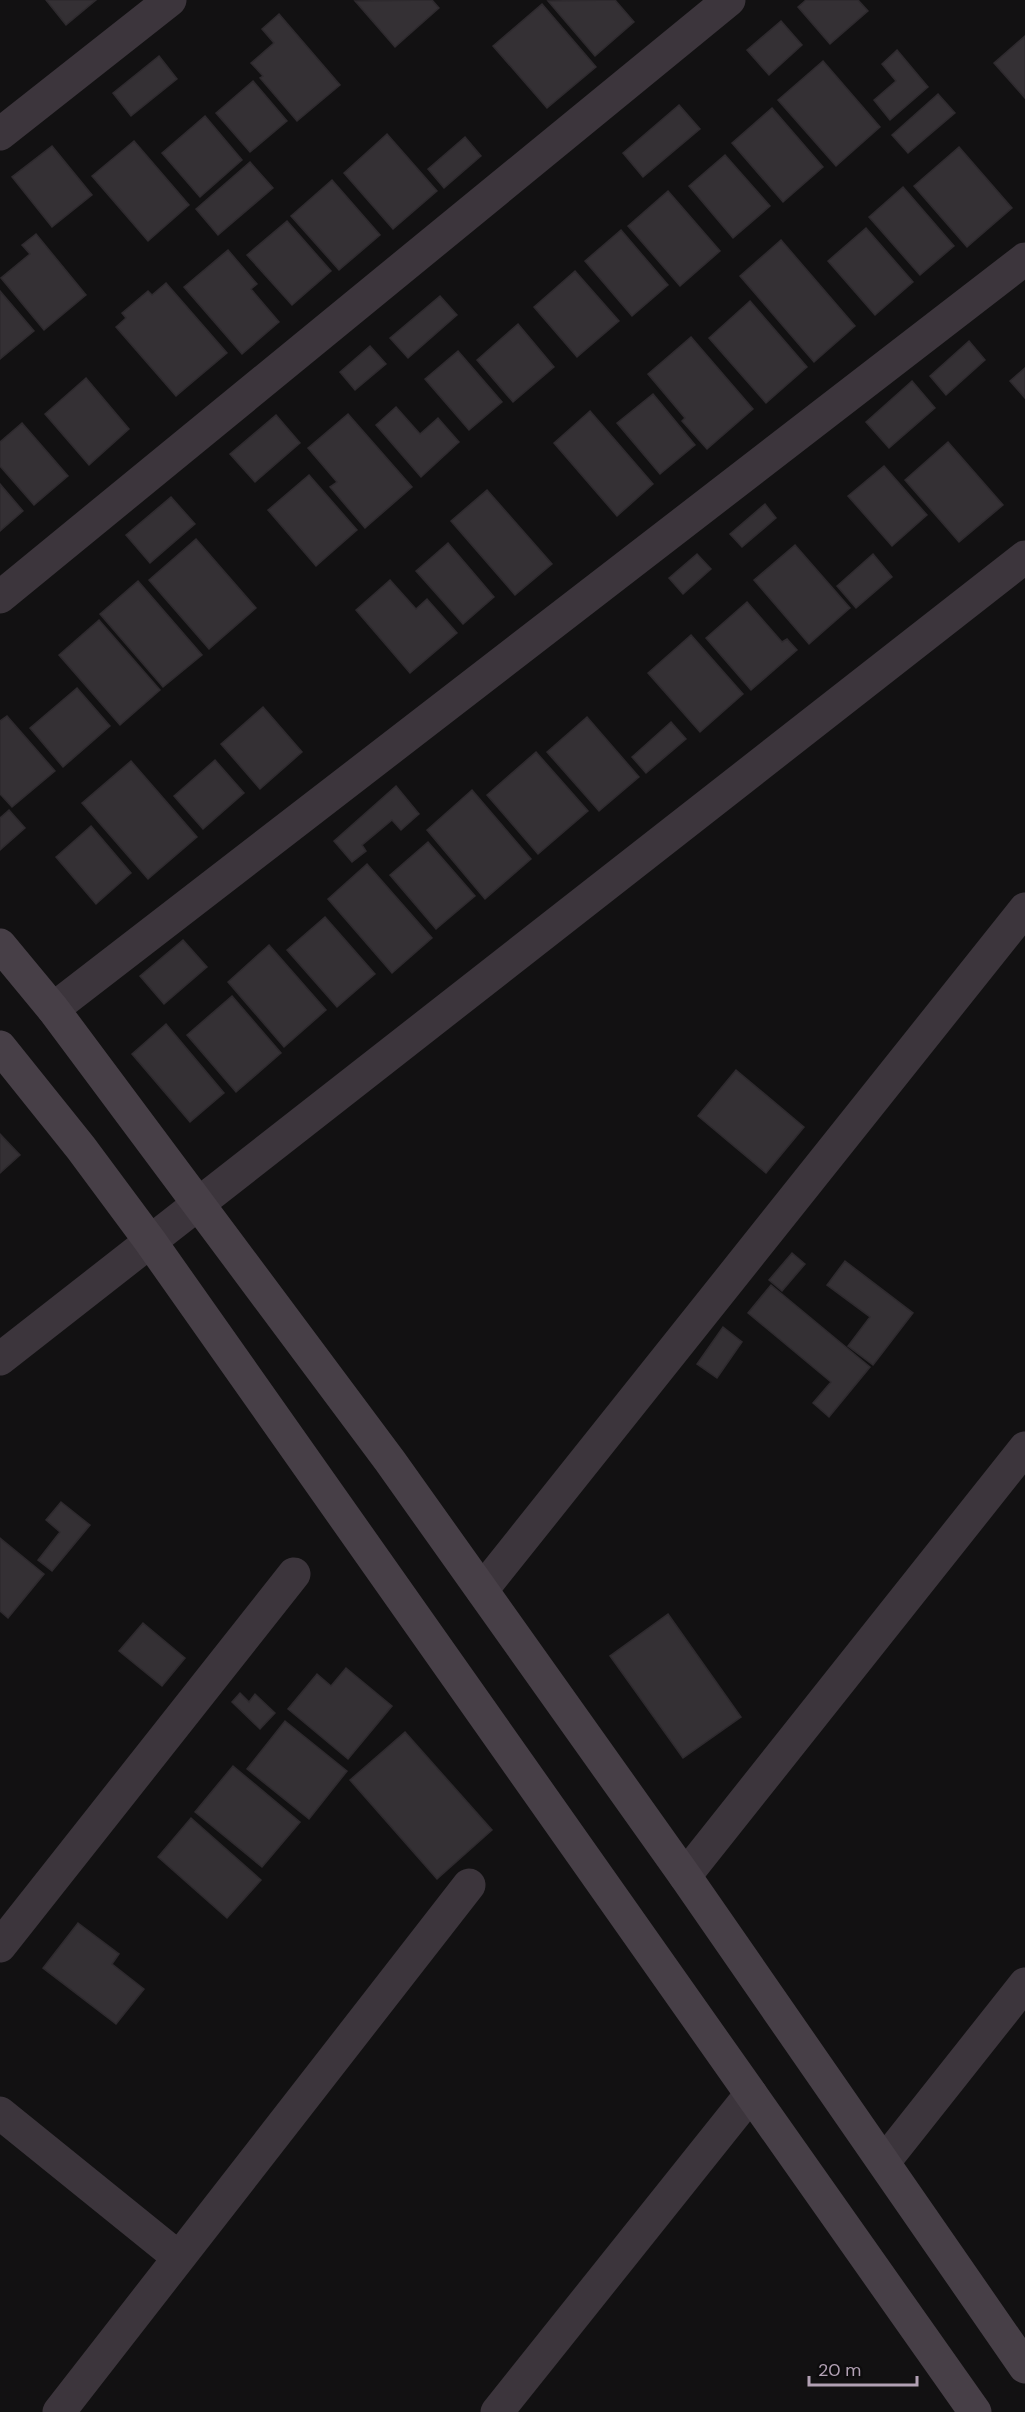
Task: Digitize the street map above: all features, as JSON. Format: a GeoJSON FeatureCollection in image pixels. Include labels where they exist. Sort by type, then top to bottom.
{"type":"FeatureCollection","features":[{"type":"Feature","properties":{"kind":"street"},"geometry":{"type":"LineString","coordinates":[[0,134],[170,0]]}},
{"type":"Feature","properties":{"kind":"street"},"geometry":{"type":"LineString","coordinates":[[0,597],[729,0]]}},
{"type":"Feature","properties":{"kind":"street"},"geometry":{"type":"LineString","coordinates":[[54,1009],[1025,259]]}},
{"type":"Feature","properties":{"kind":"street"},"geometry":{"type":"LineString","coordinates":[[0,1359],[1025,557]]}},
{"type":"Feature","properties":{"kind":"street"},"geometry":{"type":"LineString","coordinates":[[482,1590],[1025,909]]}},
{"type":"Feature","properties":{"kind":"street"},"geometry":{"type":"LineString","coordinates":[[0,945],[54,1009],[201,1204],[482,1590],[685,1876],[1025,2367]]}},
{"type":"Feature","properties":{"kind":"street"},"geometry":{"type":"LineString","coordinates":[[0,1047],[81,1148],[150,1241],[975,2412]]}},
{"type":"Feature","properties":{"kind":"street"},"geometry":{"type":"LineString","coordinates":[[685,1876],[1025,1448]]}},
{"type":"Feature","properties":{"kind":"street"},"geometry":{"type":"LineString","coordinates":[[0,1946],[294,1574]]}},
{"type":"Feature","properties":{"kind":"street"},"geometry":{"type":"LineString","coordinates":[[59,2412],[469,1885]]}},
{"type":"Feature","properties":{"kind":"street"},"geometry":{"type":"LineString","coordinates":[[884,2162],[1025,1984]]}},
{"type":"Feature","properties":{"kind":"street"},"geometry":{"type":"LineString","coordinates":[[497,2412],[751,2094]]}},
{"type":"Feature","properties":{"kind":"street"},"geometry":{"type":"LineString","coordinates":[[0,2113],[178,2257]]}},
{"type":"Feature","properties":{"kind":"building"},"geometry":{"type":"Polygon","coordinates":[[[46,0],[96,0],[66,25],[46,0]]]}},
{"type":"Feature","properties":{"kind":"building"},"geometry":{"type":"Polygon","coordinates":[[[432,0],[439,8],[395,47],[355,1],[432,0]]]}},
{"type":"Feature","properties":{"kind":"building"},"geometry":{"type":"Polygon","coordinates":[[[615,0],[634,22],[595,56],[548,1],[615,0]]]}},
{"type":"Feature","properties":{"kind":"building"},"geometry":{"type":"Polygon","coordinates":[[[806,0],[858,0],[868,11],[830,44],[798,7],[806,0]]]}},
{"type":"Feature","properties":{"kind":"building"},"geometry":{"type":"Polygon","coordinates":[[[542,4],[596,67],[547,108],[493,46],[542,4]]]}},
{"type":"Feature","properties":{"kind":"building"},"geometry":{"type":"Polygon","coordinates":[[[279,14],[340,85],[297,121],[260,78],[263,76],[251,63],[274,43],[262,29],[279,14]]]}},
{"type":"Feature","properties":{"kind":"building"},"geometry":{"type":"Polygon","coordinates":[[[781,21],[802,45],[769,75],[747,50],[781,21]]]}},
{"type":"Feature","properties":{"kind":"building"},"geometry":{"type":"Polygon","coordinates":[[[1025,36],[1025,98],[994,63],[1025,36]]]}},
{"type":"Feature","properties":{"kind":"building"},"geometry":{"type":"Polygon","coordinates":[[[897,50],[928,87],[890,120],[874,100],[896,81],[882,64],[897,50]]]}},
{"type":"Feature","properties":{"kind":"building"},"geometry":{"type":"Polygon","coordinates":[[[159,56],[177,79],[131,116],[113,93],[159,56]]]}},
{"type":"Feature","properties":{"kind":"building"},"geometry":{"type":"Polygon","coordinates":[[[823,61],[880,127],[836,166],[778,100],[823,61]]]}},
{"type":"Feature","properties":{"kind":"building"},"geometry":{"type":"Polygon","coordinates":[[[253,81],[287,121],[250,152],[216,113],[253,81]]]}},
{"type":"Feature","properties":{"kind":"building"},"geometry":{"type":"Polygon","coordinates":[[[938,94],[955,113],[908,153],[892,135],[938,94]]]}},
{"type":"Feature","properties":{"kind":"building"},"geometry":{"type":"Polygon","coordinates":[[[679,105],[700,129],[643,177],[623,153],[679,105]]]}},
{"type":"Feature","properties":{"kind":"building"},"geometry":{"type":"Polygon","coordinates":[[[772,108],[823,167],[783,202],[732,143],[772,108]]]}},
{"type":"Feature","properties":{"kind":"building"},"geometry":{"type":"Polygon","coordinates":[[[205,116],[242,160],[200,197],[162,153],[205,116]]]}},
{"type":"Feature","properties":{"kind":"building"},"geometry":{"type":"Polygon","coordinates":[[[387,134],[437,191],[393,229],[344,173],[387,134]]]}},
{"type":"Feature","properties":{"kind":"building"},"geometry":{"type":"Polygon","coordinates":[[[465,137],[481,156],[444,188],[428,169],[465,137]]]}},
{"type":"Feature","properties":{"kind":"building"},"geometry":{"type":"Polygon","coordinates":[[[134,141],[189,205],[148,241],[92,176],[134,141]]]}},
{"type":"Feature","properties":{"kind":"building"},"geometry":{"type":"Polygon","coordinates":[[[52,146],[92,195],[52,227],[12,177],[52,146]]]}},
{"type":"Feature","properties":{"kind":"building"},"geometry":{"type":"Polygon","coordinates":[[[959,147],[1012,208],[967,247],[914,186],[959,147]]]}},
{"type":"Feature","properties":{"kind":"building"},"geometry":{"type":"Polygon","coordinates":[[[725,155],[770,206],[733,238],[689,186],[725,155]]]}},
{"type":"Feature","properties":{"kind":"building"},"geometry":{"type":"Polygon","coordinates":[[[250,162],[273,188],[218,235],[196,209],[250,162]]]}},
{"type":"Feature","properties":{"kind":"building"},"geometry":{"type":"Polygon","coordinates":[[[332,180],[380,235],[339,270],[291,216],[332,180]]]}},
{"type":"Feature","properties":{"kind":"building"},"geometry":{"type":"Polygon","coordinates":[[[903,187],[954,246],[920,275],[869,217],[903,187]]]}},
{"type":"Feature","properties":{"kind":"building"},"geometry":{"type":"Polygon","coordinates":[[[668,191],[720,251],[680,286],[628,226],[668,191]]]}},
{"type":"Feature","properties":{"kind":"building"},"geometry":{"type":"Polygon","coordinates":[[[287,221],[331,271],[292,305],[247,255],[287,221]]]}},
{"type":"Feature","properties":{"kind":"building"},"geometry":{"type":"Polygon","coordinates":[[[866,228],[913,282],[875,315],[828,261],[866,228]]]}},
{"type":"Feature","properties":{"kind":"building"},"geometry":{"type":"Polygon","coordinates":[[[621,230],[668,285],[632,316],[585,261],[621,230]]]}},
{"type":"Feature","properties":{"kind":"building"},"geometry":{"type":"Polygon","coordinates":[[[36,234],[86,295],[44,330],[1,278],[30,254],[22,245],[36,234]]]}},
{"type":"Feature","properties":{"kind":"building"},"geometry":{"type":"Polygon","coordinates":[[[781,240],[855,326],[814,362],[740,276],[781,240]]]}},
{"type":"Feature","properties":{"kind":"building"},"geometry":{"type":"Polygon","coordinates":[[[228,250],[257,284],[251,289],[279,322],[242,354],[184,287],[228,250]]]}},
{"type":"Feature","properties":{"kind":"building"},"geometry":{"type":"Polygon","coordinates":[[[575,271],[619,321],[577,357],[534,307],[575,271]]]}},
{"type":"Feature","properties":{"kind":"building"},"geometry":{"type":"Polygon","coordinates":[[[166,283],[227,353],[176,396],[116,327],[126,318],[122,313],[148,291],[152,295],[166,283]]]}},
{"type":"Feature","properties":{"kind":"building"},"geometry":{"type":"Polygon","coordinates":[[[0,291],[34,331],[0,359],[0,291]]]}},
{"type":"Feature","properties":{"kind":"building"},"geometry":{"type":"Polygon","coordinates":[[[440,296],[457,315],[408,358],[390,338],[440,296]]]}},
{"type":"Feature","properties":{"kind":"building"},"geometry":{"type":"Polygon","coordinates":[[[750,301],[807,367],[766,403],[709,338],[750,301]]]}},
{"type":"Feature","properties":{"kind":"building"},"geometry":{"type":"Polygon","coordinates":[[[518,324],[554,367],[513,402],[477,360],[518,324]]]}},
{"type":"Feature","properties":{"kind":"building"},"geometry":{"type":"Polygon","coordinates":[[[691,337],[753,409],[707,449],[682,421],[685,418],[648,374],[691,337]]]}},
{"type":"Feature","properties":{"kind":"building"},"geometry":{"type":"Polygon","coordinates":[[[969,341],[985,360],[946,395],[930,376],[969,341]]]}},
{"type":"Feature","properties":{"kind":"building"},"geometry":{"type":"Polygon","coordinates":[[[370,346],[386,364],[355,390],[340,372],[370,346]]]}},
{"type":"Feature","properties":{"kind":"building"},"geometry":{"type":"Polygon","coordinates":[[[458,351],[502,402],[469,430],[425,379],[458,351]]]}},
{"type":"Feature","properties":{"kind":"building"},"geometry":{"type":"Polygon","coordinates":[[[1025,368],[1025,398],[1010,381],[1025,368]]]}},
{"type":"Feature","properties":{"kind":"building"},"geometry":{"type":"Polygon","coordinates":[[[86,378],[129,429],[89,465],[45,414],[86,378]]]}},
{"type":"Feature","properties":{"kind":"building"},"geometry":{"type":"Polygon","coordinates":[[[912,381],[935,408],[889,448],[866,422],[912,381]]]}},
{"type":"Feature","properties":{"kind":"building"},"geometry":{"type":"Polygon","coordinates":[[[653,394],[695,445],[660,474],[617,423],[653,394]]]}},
{"type":"Feature","properties":{"kind":"building"},"geometry":{"type":"Polygon","coordinates":[[[396,407],[420,434],[438,418],[459,442],[421,477],[376,425],[396,407]]]}},
{"type":"Feature","properties":{"kind":"building"},"geometry":{"type":"Polygon","coordinates":[[[590,411],[653,484],[617,516],[554,443],[590,411]]]}},
{"type":"Feature","properties":{"kind":"building"},"geometry":{"type":"Polygon","coordinates":[[[348,414],[412,487],[365,528],[330,487],[337,482],[308,448],[348,414]]]}},
{"type":"Feature","properties":{"kind":"building"},"geometry":{"type":"Polygon","coordinates":[[[276,415],[300,443],[255,482],[230,454],[276,415]]]}},
{"type":"Feature","properties":{"kind":"building"},"geometry":{"type":"Polygon","coordinates":[[[22,423],[68,476],[34,505],[0,466],[0,442],[22,423]]]}},
{"type":"Feature","properties":{"kind":"building"},"geometry":{"type":"Polygon","coordinates":[[[948,442],[1003,505],[959,542],[905,480],[948,442]]]}},
{"type":"Feature","properties":{"kind":"building"},"geometry":{"type":"Polygon","coordinates":[[[884,466],[927,515],[892,546],[848,496],[884,466]]]}},
{"type":"Feature","properties":{"kind":"building"},"geometry":{"type":"Polygon","coordinates":[[[309,475],[357,530],[316,566],[268,510],[309,475]]]}},
{"type":"Feature","properties":{"kind":"building"},"geometry":{"type":"Polygon","coordinates":[[[0,484],[23,511],[0,531],[0,484]]]}},
{"type":"Feature","properties":{"kind":"building"},"geometry":{"type":"Polygon","coordinates":[[[487,490],[552,564],[515,595],[451,521],[487,490]]]}},
{"type":"Feature","properties":{"kind":"building"},"geometry":{"type":"Polygon","coordinates":[[[171,497],[195,524],[150,563],[126,535],[171,497]]]}},
{"type":"Feature","properties":{"kind":"building"},"geometry":{"type":"Polygon","coordinates":[[[765,504],[776,518],[742,547],[730,534],[765,504]]]}},
{"type":"Feature","properties":{"kind":"building"},"geometry":{"type":"Polygon","coordinates":[[[196,539],[256,608],[209,649],[149,580],[196,539]]]}},
{"type":"Feature","properties":{"kind":"building"},"geometry":{"type":"Polygon","coordinates":[[[448,543],[494,597],[463,624],[416,571],[448,543]]]}},
{"type":"Feature","properties":{"kind":"building"},"geometry":{"type":"Polygon","coordinates":[[[795,545],[850,608],[809,644],[754,580],[795,545]]]}},
{"type":"Feature","properties":{"kind":"building"},"geometry":{"type":"Polygon","coordinates":[[[697,554],[711,569],[683,594],[669,578],[697,554]]]}},
{"type":"Feature","properties":{"kind":"building"},"geometry":{"type":"Polygon","coordinates":[[[873,554],[892,577],[856,608],[837,586],[873,554]]]}},
{"type":"Feature","properties":{"kind":"building"},"geometry":{"type":"Polygon","coordinates":[[[390,580],[416,609],[427,599],[457,633],[410,673],[356,610],[390,580]]]}},
{"type":"Feature","properties":{"kind":"building"},"geometry":{"type":"Polygon","coordinates":[[[138,581],[202,655],[163,687],[100,614],[138,581]]]}},
{"type":"Feature","properties":{"kind":"building"},"geometry":{"type":"Polygon","coordinates":[[[747,602],[782,642],[787,639],[797,650],[751,690],[706,638],[747,602]]]}},
{"type":"Feature","properties":{"kind":"building"},"geometry":{"type":"Polygon","coordinates":[[[99,620],[160,690],[120,725],[59,655],[99,620]]]}},
{"type":"Feature","properties":{"kind":"building"},"geometry":{"type":"Polygon","coordinates":[[[691,635],[743,694],[700,732],[648,673],[691,635]]]}},
{"type":"Feature","properties":{"kind":"building"},"geometry":{"type":"Polygon","coordinates":[[[77,688],[110,726],[63,767],[30,728],[77,688]]]}},
{"type":"Feature","properties":{"kind":"building"},"geometry":{"type":"Polygon","coordinates":[[[263,707],[302,752],[260,789],[221,744],[263,707]]]}},
{"type":"Feature","properties":{"kind":"building"},"geometry":{"type":"Polygon","coordinates":[[[7,716],[55,771],[12,807],[0,794],[0,721],[7,716]]]}},
{"type":"Feature","properties":{"kind":"building"},"geometry":{"type":"Polygon","coordinates":[[[587,717],[639,777],[599,811],[547,752],[587,717]]]}},
{"type":"Feature","properties":{"kind":"building"},"geometry":{"type":"Polygon","coordinates":[[[671,722],[686,739],[646,773],[632,757],[671,722]]]}},
{"type":"Feature","properties":{"kind":"building"},"geometry":{"type":"Polygon","coordinates":[[[536,752],[588,811],[538,854],[487,795],[536,752]]]}},
{"type":"Feature","properties":{"kind":"building"},"geometry":{"type":"Polygon","coordinates":[[[215,760],[244,793],[203,829],[174,796],[215,760]]]}},
{"type":"Feature","properties":{"kind":"building"},"geometry":{"type":"Polygon","coordinates":[[[131,761],[197,837],[148,879],[82,803],[131,761]]]}},
{"type":"Feature","properties":{"kind":"building"},"geometry":{"type":"Polygon","coordinates":[[[396,786],[419,814],[401,830],[392,820],[362,845],[366,851],[352,862],[334,841],[396,786]]]}},
{"type":"Feature","properties":{"kind":"building"},"geometry":{"type":"Polygon","coordinates":[[[472,790],[531,859],[485,899],[427,830],[472,790]]]}},
{"type":"Feature","properties":{"kind":"building"},"geometry":{"type":"Polygon","coordinates":[[[9,810],[25,828],[0,850],[0,818],[9,810]]]}},
{"type":"Feature","properties":{"kind":"building"},"geometry":{"type":"Polygon","coordinates":[[[91,826],[131,873],[96,904],[56,857],[91,826]]]}},
{"type":"Feature","properties":{"kind":"building"},"geometry":{"type":"Polygon","coordinates":[[[428,842],[475,896],[436,929],[390,875],[428,842]]]}},
{"type":"Feature","properties":{"kind":"building"},"geometry":{"type":"Polygon","coordinates":[[[367,864],[432,938],[392,973],[328,899],[367,864]]]}},
{"type":"Feature","properties":{"kind":"building"},"geometry":{"type":"Polygon","coordinates":[[[325,917],[375,974],[337,1007],[287,950],[325,917]]]}},
{"type":"Feature","properties":{"kind":"building"},"geometry":{"type":"Polygon","coordinates":[[[183,940],[207,967],[164,1004],[140,976],[183,940]]]}},
{"type":"Feature","properties":{"kind":"building"},"geometry":{"type":"Polygon","coordinates":[[[269,945],[326,1010],[284,1047],[228,982],[269,945]]]}},
{"type":"Feature","properties":{"kind":"building"},"geometry":{"type":"Polygon","coordinates":[[[232,996],[281,1053],[236,1092],[187,1035],[232,996]]]}},
{"type":"Feature","properties":{"kind":"building"},"geometry":{"type":"Polygon","coordinates":[[[166,1024],[224,1093],[190,1122],[132,1054],[166,1024]]]}},
{"type":"Feature","properties":{"kind":"building"},"geometry":{"type":"Polygon","coordinates":[[[736,1070],[804,1127],[766,1173],[698,1116],[736,1070]]]}},
{"type":"Feature","properties":{"kind":"building"},"geometry":{"type":"Polygon","coordinates":[[[0,1134],[20,1155],[0,1173],[0,1134]]]}},
{"type":"Feature","properties":{"kind":"building"},"geometry":{"type":"Polygon","coordinates":[[[792,1253],[805,1264],[782,1291],[769,1280],[792,1253]]]}},
{"type":"Feature","properties":{"kind":"building"},"geometry":{"type":"Polygon","coordinates":[[[845,1261],[913,1313],[873,1365],[848,1346],[870,1317],[827,1285],[845,1261]]]}},
{"type":"Feature","properties":{"kind":"building"},"geometry":{"type":"Polygon","coordinates":[[[771,1285],[870,1367],[829,1417],[813,1403],[831,1382],[748,1313],[771,1285]]]}},
{"type":"Feature","properties":{"kind":"building"},"geometry":{"type":"Polygon","coordinates":[[[723,1327],[742,1342],[717,1378],[697,1364],[723,1327]]]}},
{"type":"Feature","properties":{"kind":"building"},"geometry":{"type":"Polygon","coordinates":[[[61,1502],[90,1525],[52,1571],[38,1560],[60,1532],[46,1520],[61,1502]]]}},
{"type":"Feature","properties":{"kind":"building"},"geometry":{"type":"Polygon","coordinates":[[[0,1538],[44,1574],[8,1618],[0,1611],[0,1538]]]}},
{"type":"Feature","properties":{"kind":"building"},"geometry":{"type":"Polygon","coordinates":[[[668,1614],[741,1717],[683,1758],[610,1656],[668,1614]]]}},
{"type":"Feature","properties":{"kind":"building"},"geometry":{"type":"Polygon","coordinates":[[[143,1623],[185,1658],[162,1686],[119,1651],[143,1623]]]}},
{"type":"Feature","properties":{"kind":"building"},"geometry":{"type":"Polygon","coordinates":[[[346,1668],[392,1706],[348,1759],[288,1709],[317,1674],[331,1686],[346,1668]]]}},
{"type":"Feature","properties":{"kind":"building"},"geometry":{"type":"Polygon","coordinates":[[[240,1693],[249,1702],[255,1694],[275,1713],[260,1729],[232,1702],[240,1693]]]}},
{"type":"Feature","properties":{"kind":"building"},"geometry":{"type":"Polygon","coordinates":[[[285,1721],[347,1771],[309,1819],[247,1769],[285,1721]]]}},
{"type":"Feature","properties":{"kind":"building"},"geometry":{"type":"Polygon","coordinates":[[[405,1732],[492,1830],[437,1879],[350,1780],[405,1732]]]}},
{"type":"Feature","properties":{"kind":"building"},"geometry":{"type":"Polygon","coordinates":[[[233,1766],[300,1822],[262,1867],[195,1812],[233,1766]]]}},
{"type":"Feature","properties":{"kind":"building"},"geometry":{"type":"Polygon","coordinates":[[[191,1818],[261,1880],[227,1918],[158,1857],[191,1818]]]}},
{"type":"Feature","properties":{"kind":"building"},"geometry":{"type":"Polygon","coordinates":[[[78,1923],[119,1954],[112,1964],[144,1989],[116,2024],[43,1968],[78,1923]]]}}]}
